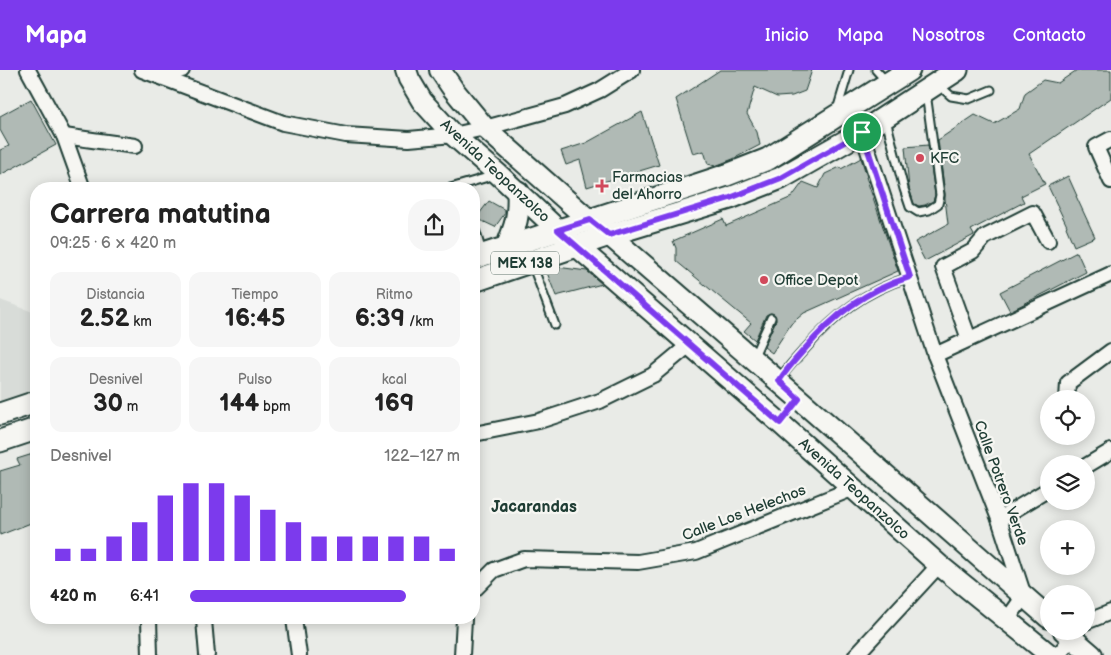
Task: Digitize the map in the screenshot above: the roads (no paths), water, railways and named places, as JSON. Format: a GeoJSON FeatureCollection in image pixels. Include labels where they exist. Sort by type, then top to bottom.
{"type":"FeatureCollection","features":[{"type":"Feature","properties":{"kind":"main road","name":"Avenida Teopanzolco"},"geometry":{"type":"LineString","coordinates":[[406,70],[422,102],[453,134],[558,230],[854,488],[939,565],[1050,655]]}},
{"type":"Feature","properties":{"kind":"main road","name":"Avenida Teopanzolco"},"geometry":{"type":"LineString","coordinates":[[440,70],[453,90],[485,128],[779,381],[1040,610]]}},
{"type":"Feature","properties":{"kind":"main road","name":"MEX 138"},"geometry":{"type":"LineString","coordinates":[[480,256],[727,175],[768,159],[835,118],[882,77],[909,70]]}},
{"type":"Feature","properties":{"kind":"main road","name":"MEX 138"},"geometry":{"type":"LineString","coordinates":[[480,279],[609,235],[730,198],[781,178],[862,132],[957,70]]}},
{"type":"Feature","properties":{"kind":"main road"},"geometry":{"type":"LineString","coordinates":[[507,247],[516,225],[519,209],[518,192]]}},
{"type":"Feature","properties":{"kind":"main road"},"geometry":{"type":"LineString","coordinates":[[780,423],[799,399]]}},
{"type":"Feature","properties":{"kind":"main road"},"geometry":{"type":"LineString","coordinates":[[0,414],[30,404]]}},
{"type":"Feature","properties":{"kind":"main road"},"geometry":{"type":"LineString","coordinates":[[0,441],[30,431]]}},
{"type":"Feature","properties":{"kind":"main road"},"geometry":{"type":"LineString","coordinates":[[1078,640],[1092,655]]}},
{"type":"Feature","properties":{"kind":"street"},"geometry":{"type":"LineString","coordinates":[[28,70],[64,136],[80,182]]}},
{"type":"Feature","properties":{"kind":"street"},"geometry":{"type":"LineString","coordinates":[[142,70],[283,123],[346,135],[409,139],[485,128],[565,106],[600,90],[632,70]]}},
{"type":"Feature","properties":{"kind":"street"},"geometry":{"type":"LineString","coordinates":[[159,76],[182,70]]}},
{"type":"Feature","properties":{"kind":"street","name":"Calle Potrero Verde"},"geometry":{"type":"LineString","coordinates":[[862,132],[935,355],[999,519],[1024,596]]}},
{"type":"Feature","properties":{"kind":"street"},"geometry":{"type":"LineString","coordinates":[[64,136],[134,146]]}},
{"type":"Feature","properties":{"kind":"street"},"geometry":{"type":"LineString","coordinates":[[1111,139],[1096,147],[1111,182]]}},
{"type":"Feature","properties":{"kind":"street"},"geometry":{"type":"LineString","coordinates":[[969,339],[944,267],[973,252],[985,237],[1033,213],[1048,241]]}},
{"type":"Feature","properties":{"kind":"street"},"geometry":{"type":"LineString","coordinates":[[935,355],[1111,274]]}},
{"type":"Feature","properties":{"kind":"street"},"geometry":{"type":"LineString","coordinates":[[480,433],[539,421],[600,401],[654,375],[690,345]]}},
{"type":"Feature","properties":{"kind":"street"},"geometry":{"type":"LineString","coordinates":[[1068,390],[1068,383],[1111,351]]}},
{"type":"Feature","properties":{"kind":"street"},"geometry":{"type":"LineString","coordinates":[[1095,461],[1111,451]]}},
{"type":"Feature","properties":{"kind":"street","name":"Calle Los Helechos"},"geometry":{"type":"LineString","coordinates":[[480,584],[494,570],[524,558],[638,562],[696,552],[854,488]]}},
{"type":"Feature","properties":{"kind":"street"},"geometry":{"type":"LineString","coordinates":[[999,519],[1040,494]]}},
{"type":"Feature","properties":{"kind":"street"},"geometry":{"type":"LineString","coordinates":[[856,655],[939,565]]}},
{"type":"Feature","properties":{"kind":"street"},"geometry":{"type":"LineString","coordinates":[[1007,620],[1024,596]]}},
{"type":"Feature","properties":{"kind":"street"},"geometry":{"type":"LineString","coordinates":[[1095,618],[1111,612]]}},
{"type":"Feature","properties":{"kind":"street"},"geometry":{"type":"LineString","coordinates":[[149,624],[150,655]]}},
{"type":"Feature","properties":{"kind":"street"},"geometry":{"type":"LineString","coordinates":[[204,624],[207,655]]}},
{"type":"Feature","properties":{"kind":"street"},"geometry":{"type":"LineString","coordinates":[[295,624],[299,655]]}},
{"type":"Feature","properties":{"kind":"street"},"geometry":{"type":"LineString","coordinates":[[462,655],[464,624]]}},
{"type":"Feature","properties":{"kind":"street"},"geometry":{"type":"LineString","coordinates":[[1058,655],[1067,640]]}},
{"type":"Feature","properties":{"kind":"lane"},"geometry":{"type":"LineString","coordinates":[[835,118],[849,70]]}},
{"type":"Feature","properties":{"kind":"lane"},"geometry":{"type":"LineString","coordinates":[[885,117],[910,207],[918,212],[929,210],[938,204],[940,195],[932,87],[951,96],[970,99],[991,90]]}},
{"type":"Feature","properties":{"kind":"lane"},"geometry":{"type":"LineString","coordinates":[[475,182],[498,174]]}},
{"type":"Feature","properties":{"kind":"lane"},"geometry":{"type":"LineString","coordinates":[[531,261],[555,325]]}},
{"type":"Feature","properties":{"kind":"lane"},"geometry":{"type":"LineString","coordinates":[[779,381],[785,371],[821,330],[846,308],[867,294],[910,277]]}},
{"type":"Feature","properties":{"kind":"lane"},"geometry":{"type":"LineString","coordinates":[[753,359],[771,318]]}},
{"type":"Feature","properties":{"kind":"place","name":"KFC"},"geometry":{"type":"Point","coordinates":[920,158]}},
{"type":"Feature","properties":{"kind":"place","name":"Farmacias del Ahorro"},"geometry":{"type":"Point","coordinates":[602,186]}},
{"type":"Feature","properties":{"kind":"place","name":"Office Depot"},"geometry":{"type":"Point","coordinates":[764,280]}},
{"type":"Feature","properties":{"kind":"district","name":"Jacarandas"},"geometry":{"type":"Point","coordinates":[534,507]}}]}
